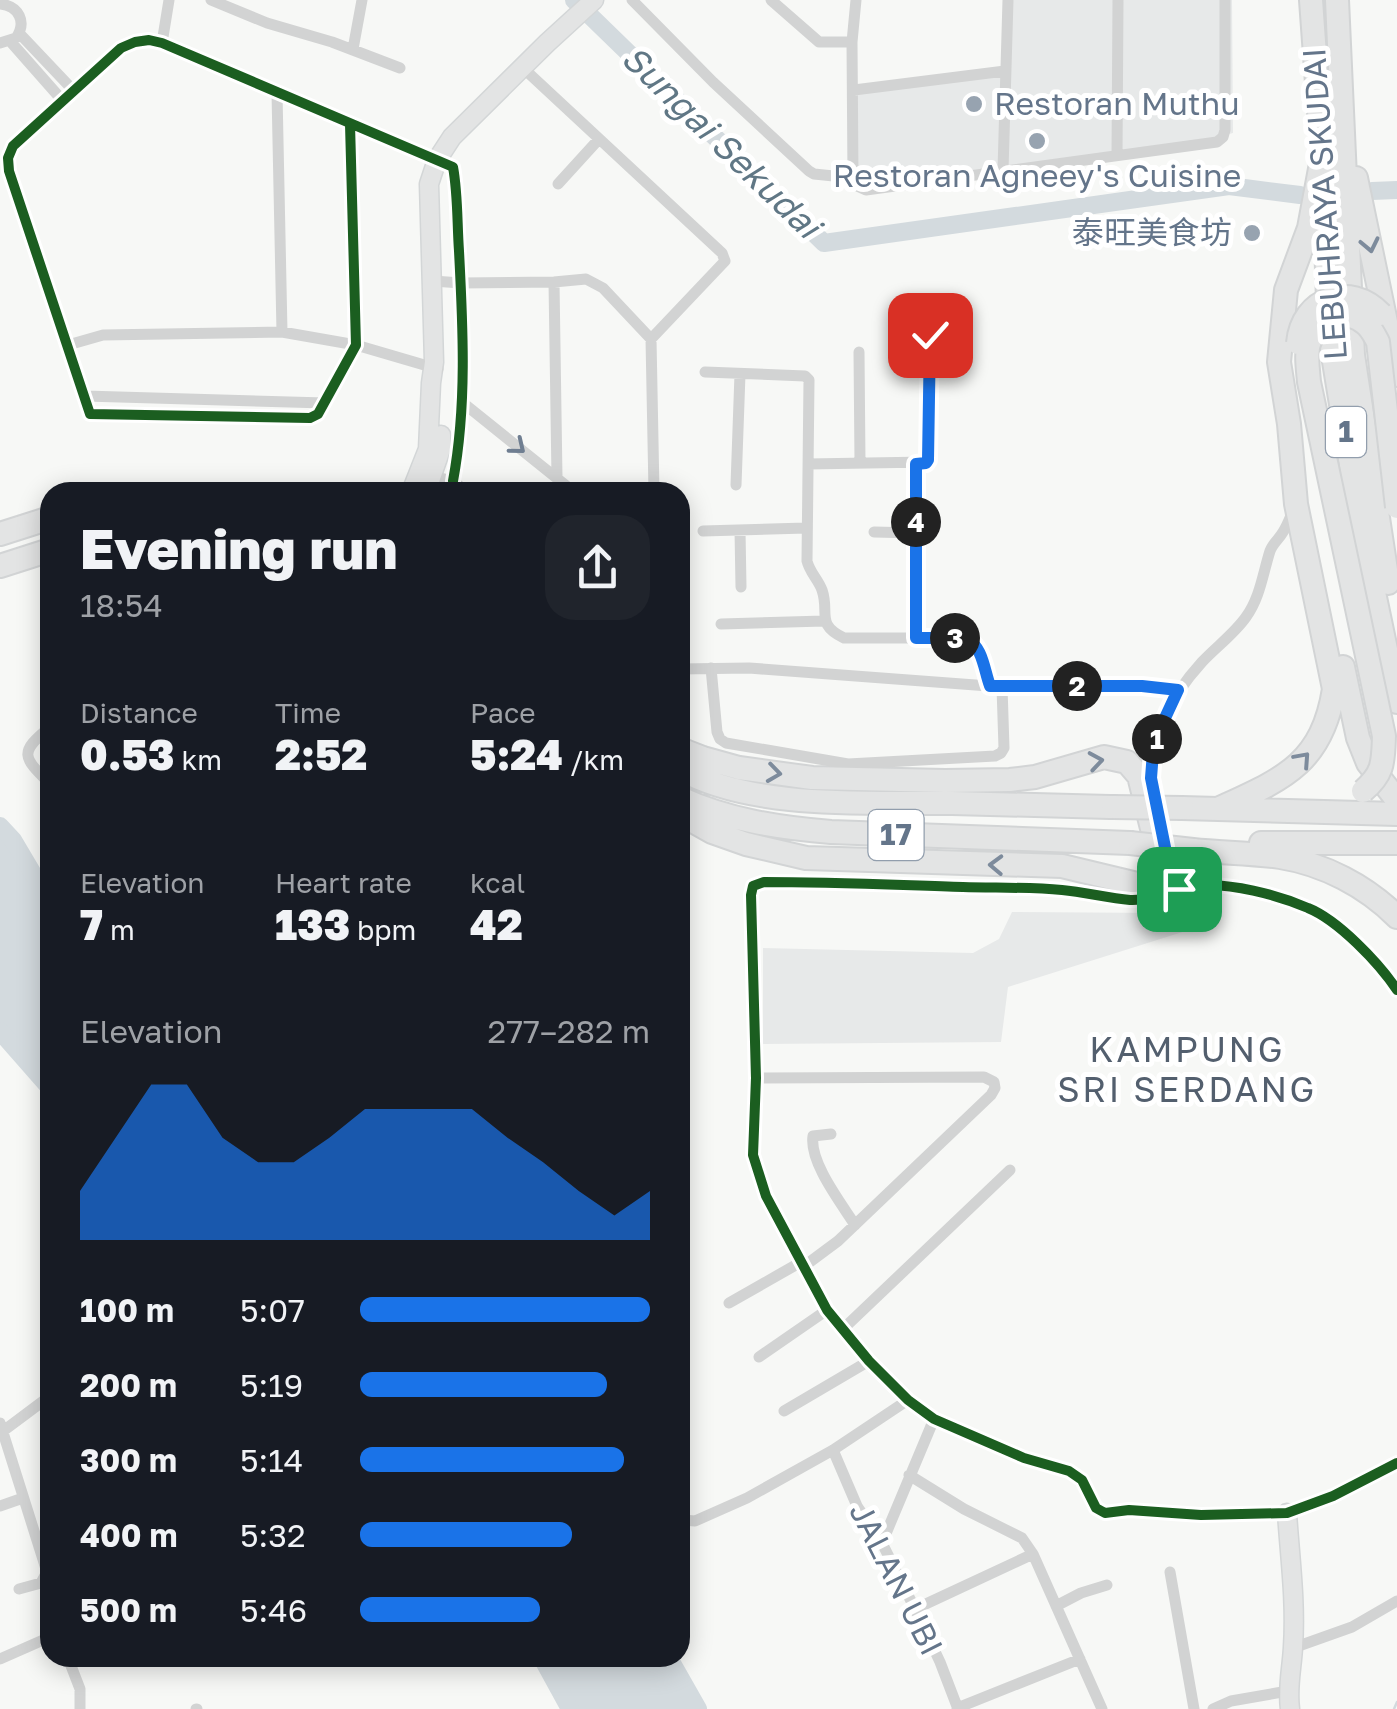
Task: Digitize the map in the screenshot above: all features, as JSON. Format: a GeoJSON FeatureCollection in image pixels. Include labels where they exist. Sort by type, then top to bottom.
{"type":"FeatureCollection","features":[{"type":"Feature","properties":{"kind":"highway","name":"LEBUHRAYA SKUDAI"},"geometry":{"type":"LineString","coordinates":[[1312,0],[1329,331],[1364,545],[1397,702]]}},
{"type":"Feature","properties":{"kind":"highway","name":"LEBUHRAYA SKUDAI"},"geometry":{"type":"LineString","coordinates":[[1337,0],[1353,355],[1384,564],[1397,625]]}},
{"type":"Feature","properties":{"kind":"highway"},"geometry":{"type":"LineString","coordinates":[[1342,116],[1397,375]]}},
{"type":"Feature","properties":{"kind":"highway"},"geometry":{"type":"LineString","coordinates":[[1220,808],[1291,772],[1313,749],[1331,711],[1334,689],[1330,658],[1296,504],[1279,362],[1286,290],[1309,228],[1322,158]]}},
{"type":"Feature","properties":{"kind":"highway"},"geometry":{"type":"LineString","coordinates":[[1397,393],[1382,314],[1371,303],[1340,297],[1326,301],[1307,316],[1300,326],[1298,354],[1349,602],[1370,740],[1379,760],[1397,782]]}},
{"type":"Feature","properties":{"kind":"highway"},"geometry":{"type":"LineString","coordinates":[[1397,507],[1378,342],[1359,318],[1330,317],[1317,328],[1307,345],[1309,382],[1384,736],[1380,771],[1364,802],[1397,814]]}},
{"type":"Feature","properties":{"kind":"highway"},"geometry":{"type":"LineString","coordinates":[[1281,382],[1295,426],[1358,738],[1368,763],[1397,800]]}},
{"type":"Feature","properties":{"kind":"highway"},"geometry":{"type":"LineString","coordinates":[[0,534],[40,521]]}},
{"type":"Feature","properties":{"kind":"highway"},"geometry":{"type":"LineString","coordinates":[[0,566],[40,553]]}},
{"type":"Feature","properties":{"kind":"highway"},"geometry":{"type":"LineString","coordinates":[[690,753],[739,768],[812,778],[945,781],[1035,777],[1104,756],[1127,762],[1139,776],[1164,873],[1152,885],[1062,866],[806,858],[746,844],[690,820]]}},
{"type":"Feature","properties":{"kind":"highway","name":"17"},"geometry":{"type":"LineString","coordinates":[[690,774],[741,792],[852,802],[1285,810],[1348,798],[1364,802]]}},
{"type":"Feature","properties":{"kind":"highway","name":"17"},"geometry":{"type":"LineString","coordinates":[[690,802],[789,828],[831,832],[1192,846],[1386,843]]}},
{"type":"Feature","properties":{"kind":"highway"},"geometry":{"type":"LineString","coordinates":[[1192,846],[1293,868],[1327,881],[1365,906],[1397,938]]}},
{"type":"Feature","properties":{"kind":"highway"},"geometry":{"type":"LineString","coordinates":[[1232,854],[1275,856],[1314,865],[1373,896],[1397,917]]}},
{"type":"Feature","properties":{"kind":"street"},"geometry":{"type":"LineString","coordinates":[[162,43],[168,0]]}},
{"type":"Feature","properties":{"kind":"street"},"geometry":{"type":"LineString","coordinates":[[212,0],[267,24],[353,49],[400,68]]}},
{"type":"Feature","properties":{"kind":"street"},"geometry":{"type":"LineString","coordinates":[[353,49],[362,0]]}},
{"type":"Feature","properties":{"kind":"street"},"geometry":{"type":"LineString","coordinates":[[431,482],[441,449],[429,184],[437,160],[452,136],[594,0]]}},
{"type":"Feature","properties":{"kind":"street"},"geometry":{"type":"LineString","coordinates":[[632,0],[809,171],[853,178]]}},
{"type":"Feature","properties":{"kind":"street"},"geometry":{"type":"LineString","coordinates":[[771,0],[818,42],[852,42]]}},
{"type":"Feature","properties":{"kind":"street"},"geometry":{"type":"LineString","coordinates":[[856,0],[852,42],[853,178],[866,190],[1216,142],[1225,130],[1225,0]]}},
{"type":"Feature","properties":{"kind":"street"},"geometry":{"type":"LineString","coordinates":[[1003,170],[1008,0]]}},
{"type":"Feature","properties":{"kind":"street"},"geometry":{"type":"LineString","coordinates":[[1117,155],[1118,0]]}},
{"type":"Feature","properties":{"kind":"street"},"geometry":{"type":"LineString","coordinates":[[0,4],[21,5],[21,20],[10,39]]}},
{"type":"Feature","properties":{"kind":"street"},"geometry":{"type":"LineString","coordinates":[[10,39],[73,90]]}},
{"type":"Feature","properties":{"kind":"street"},"geometry":{"type":"LineString","coordinates":[[10,39],[62,100]]}},
{"type":"Feature","properties":{"kind":"street"},"geometry":{"type":"LineString","coordinates":[[350,124],[356,345],[322,408],[310,418],[90,414],[8,170],[13,146],[62,100],[121,48],[150,40],[449,164],[454,170],[462,402],[453,481],[445,482]]}},
{"type":"Feature","properties":{"kind":"street"},"geometry":{"type":"LineString","coordinates":[[522,67],[722,253],[725,260],[650,339]]}},
{"type":"Feature","properties":{"kind":"street"},"geometry":{"type":"LineString","coordinates":[[854,90],[1005,71]]}},
{"type":"Feature","properties":{"kind":"street"},"geometry":{"type":"LineString","coordinates":[[277,93],[282,332]]}},
{"type":"Feature","properties":{"kind":"street"},"geometry":{"type":"LineString","coordinates":[[558,184],[599,140]]}},
{"type":"Feature","properties":{"kind":"street"},"geometry":{"type":"LineString","coordinates":[[432,281],[586,279],[603,288],[650,339],[654,482]]}},
{"type":"Feature","properties":{"kind":"street"},"geometry":{"type":"LineString","coordinates":[[554,282],[557,478]]}},
{"type":"Feature","properties":{"kind":"street"},"geometry":{"type":"LineString","coordinates":[[68,345],[103,335],[282,332],[356,345],[435,366]]}},
{"type":"Feature","properties":{"kind":"street"},"geometry":{"type":"LineString","coordinates":[[916,638],[916,533],[930,335]]}},
{"type":"Feature","properties":{"kind":"street"},"geometry":{"type":"LineString","coordinates":[[859,352],[860,462]]}},
{"type":"Feature","properties":{"kind":"street"},"geometry":{"type":"LineString","coordinates":[[415,482],[428,449],[435,366]]}},
{"type":"Feature","properties":{"kind":"street"},"geometry":{"type":"LineString","coordinates":[[705,372],[808,377],[807,561],[822,588],[824,620],[832,632],[844,638],[973,641],[996,687],[1004,748],[995,756],[848,764],[726,743],[718,732],[711,668]]}},
{"type":"Feature","properties":{"kind":"street"},"geometry":{"type":"LineString","coordinates":[[736,485],[740,374]]}},
{"type":"Feature","properties":{"kind":"street"},"geometry":{"type":"LineString","coordinates":[[84,396],[322,408]]}},
{"type":"Feature","properties":{"kind":"street"},"geometry":{"type":"LineString","coordinates":[[462,402],[562,482]]}},
{"type":"Feature","properties":{"kind":"street"},"geometry":{"type":"LineString","coordinates":[[808,464],[922,462]]}},
{"type":"Feature","properties":{"kind":"street"},"geometry":{"type":"LineString","coordinates":[[1179,889],[1170,872],[1151,778],[1159,731],[1178,690],[1247,616],[1272,546],[1296,504]]}},
{"type":"Feature","properties":{"kind":"street"},"geometry":{"type":"LineString","coordinates":[[703,531],[806,528]]}},
{"type":"Feature","properties":{"kind":"street"},"geometry":{"type":"LineString","coordinates":[[740,530],[741,587]]}},
{"type":"Feature","properties":{"kind":"street"},"geometry":{"type":"LineString","coordinates":[[874,532],[916,533]]}},
{"type":"Feature","properties":{"kind":"street"},"geometry":{"type":"LineString","coordinates":[[721,624],[824,620]]}},
{"type":"Feature","properties":{"kind":"street"},"geometry":{"type":"LineString","coordinates":[[690,669],[749,668],[996,687],[1142,686],[1178,690]]}},
{"type":"Feature","properties":{"kind":"street"},"geometry":{"type":"LineString","coordinates":[[40,736],[30,744],[28,755],[40,773]]}},
{"type":"Feature","properties":{"kind":"street"},"geometry":{"type":"LineString","coordinates":[[1397,990],[1383,969],[1311,908],[1229,887],[1200,886],[1132,900],[1059,890],[844,882],[764,882],[753,886],[753,1155],[766,1196],[827,1310],[908,1400],[934,1419],[1024,1458],[1070,1471],[1082,1480],[1096,1508],[1105,1512],[1287,1514],[1333,1496],[1397,1463]]}},
{"type":"Feature","properties":{"kind":"street"},"geometry":{"type":"LineString","coordinates":[[729,1303],[802,1265],[855,1225],[994,1088],[994,1082],[984,1077],[756,1078]]}},
{"type":"Feature","properties":{"kind":"street"},"geometry":{"type":"LineString","coordinates":[[832,1134],[813,1136],[811,1148],[855,1225]]}},
{"type":"Feature","properties":{"kind":"street"},"geometry":{"type":"LineString","coordinates":[[843,1330],[1010,1170]]}},
{"type":"Feature","properties":{"kind":"street"},"geometry":{"type":"LineString","coordinates":[[759,1357],[827,1310]]}},
{"type":"Feature","properties":{"kind":"street"},"geometry":{"type":"LineString","coordinates":[[784,1411],[869,1360]]}},
{"type":"Feature","properties":{"kind":"street"},"geometry":{"type":"LineString","coordinates":[[690,1521],[696,1522],[747,1498],[833,1450],[908,1400]]}},
{"type":"Feature","properties":{"kind":"street"},"geometry":{"type":"LineString","coordinates":[[40,1402],[2,1427],[40,1551]]}},
{"type":"Feature","properties":{"kind":"street"},"geometry":{"type":"LineString","coordinates":[[882,1543],[934,1419]]}},
{"type":"Feature","properties":{"kind":"street","name":"JALAN UBI"},"geometry":{"type":"LineString","coordinates":[[833,1450],[857,1506],[882,1543],[915,1609],[958,1708]]}},
{"type":"Feature","properties":{"kind":"street"},"geometry":{"type":"LineString","coordinates":[[909,1476],[1022,1538],[1033,1554],[1102,1709]]}},
{"type":"Feature","properties":{"kind":"street"},"geometry":{"type":"LineString","coordinates":[[0,1506],[22,1498]]}},
{"type":"Feature","properties":{"kind":"street"},"geometry":{"type":"LineString","coordinates":[[1212,1709],[1231,1701],[1289,1700],[1293,1593],[1287,1514]]}},
{"type":"Feature","properties":{"kind":"street"},"geometry":{"type":"LineString","coordinates":[[915,1609],[1033,1554]]}},
{"type":"Feature","properties":{"kind":"street"},"geometry":{"type":"LineString","coordinates":[[1170,1572],[1194,1709]]}},
{"type":"Feature","properties":{"kind":"street"},"geometry":{"type":"LineString","coordinates":[[20,1589],[40,1584]]}},
{"type":"Feature","properties":{"kind":"street"},"geometry":{"type":"LineString","coordinates":[[1056,1606],[1107,1585]]}},
{"type":"Feature","properties":{"kind":"street"},"geometry":{"type":"LineString","coordinates":[[1293,1648],[1352,1627],[1397,1601]]}},
{"type":"Feature","properties":{"kind":"street"},"geometry":{"type":"LineString","coordinates":[[0,1659],[40,1641]]}},
{"type":"Feature","properties":{"kind":"street"},"geometry":{"type":"LineString","coordinates":[[958,1708],[1080,1659]]}},
{"type":"Feature","properties":{"kind":"street"},"geometry":{"type":"LineString","coordinates":[[71,1667],[80,1689],[80,1709]]}},
{"type":"Feature","properties":{"kind":"shaded area"},"geometry":{"type":"Polygon","coordinates":[[[1012,0],[1232,0],[1233,133],[867,187],[861,183],[856,177],[857,94],[1009,74],[1012,0]]]}},
{"type":"Feature","properties":{"kind":"shaded area"},"geometry":{"type":"Polygon","coordinates":[[[0,826],[40,886],[40,1077],[0,1031],[0,826]]]}},
{"type":"Feature","properties":{"kind":"shaded area"},"geometry":{"type":"Polygon","coordinates":[[[1203,909],[1211,923],[1008,987],[1001,1042],[763,1044],[763,948],[973,953],[999,939],[1012,912],[1163,913],[1203,909]]]}},
{"type":"Feature","properties":{"kind":"shaded area"},"geometry":{"type":"Polygon","coordinates":[[[547,1667],[674,1667],[698,1709],[570,1709],[547,1667]]]}},
{"type":"Feature","properties":{"kind":"waterway","name":"Sungai Sekudai"},"geometry":{"type":"LineString","coordinates":[[574,0],[824,243],[1229,186],[1300,195]]}},
{"type":"Feature","properties":{"kind":"waterway","name":"Sungai Sekudai"},"geometry":{"type":"LineString","coordinates":[[1372,191],[1397,190]]}},
{"type":"Feature","properties":{"kind":"waterway"},"geometry":{"type":"LineString","coordinates":[[0,826],[40,886]]}},
{"type":"Feature","properties":{"kind":"waterway"},"geometry":{"type":"LineString","coordinates":[[0,1031],[40,1077]]}},
{"type":"Feature","properties":{"kind":"waterway"},"geometry":{"type":"LineString","coordinates":[[547,1667],[570,1709]]}},
{"type":"Feature","properties":{"kind":"waterway"},"geometry":{"type":"LineString","coordinates":[[674,1667],[698,1709]]}},
{"type":"Feature","properties":{"kind":"waterway"},"geometry":{"type":"LineString","coordinates":[[1394,1709],[1397,1702]]}},
{"type":"Feature","properties":{"kind":"cycle path"},"geometry":{"type":"LineString","coordinates":[[350,124],[356,345],[318,414],[310,418],[90,414],[9,171],[8,158],[13,146],[121,48],[149,40],[453,167],[463,366],[453,481]]}},
{"type":"Feature","properties":{"kind":"cycle path"},"geometry":{"type":"LineString","coordinates":[[1397,990],[1357,943],[1320,914],[1283,899],[1238,888],[1197,886],[1130,900],[1037,888],[764,882],[753,886],[751,895],[756,1078],[753,1155],[766,1196],[827,1310],[908,1400],[934,1419],[1024,1458],[1069,1471],[1082,1480],[1096,1508],[1105,1513],[1287,1513],[1333,1496],[1397,1463]]}},
{"type":"Feature","properties":{"kind":"place","name":"Restoran Muthu"},"geometry":{"type":"Point","coordinates":[974,104]}},
{"type":"Feature","properties":{"kind":"place","name":"Restoran Agneey's Cuisine"},"geometry":{"type":"Point","coordinates":[1037,141]}},
{"type":"Feature","properties":{"kind":"place","name":"泰旺美食坊"},"geometry":{"type":"Point","coordinates":[1252,233]}},
{"type":"Feature","properties":{"kind":"district","name":"KAMPUNG SRI SERDANG"},"geometry":{"type":"Point","coordinates":[1187,1070]}},
{"type":"Feature","properties":{"kind":"route"},"geometry":{"type":"LineString","coordinates":[[930,335],[928,460],[916,464],[916,638],[973,641],[990,686],[1142,686],[1178,690],[1159,731],[1151,778],[1170,872],[1179,889]]}}]}
